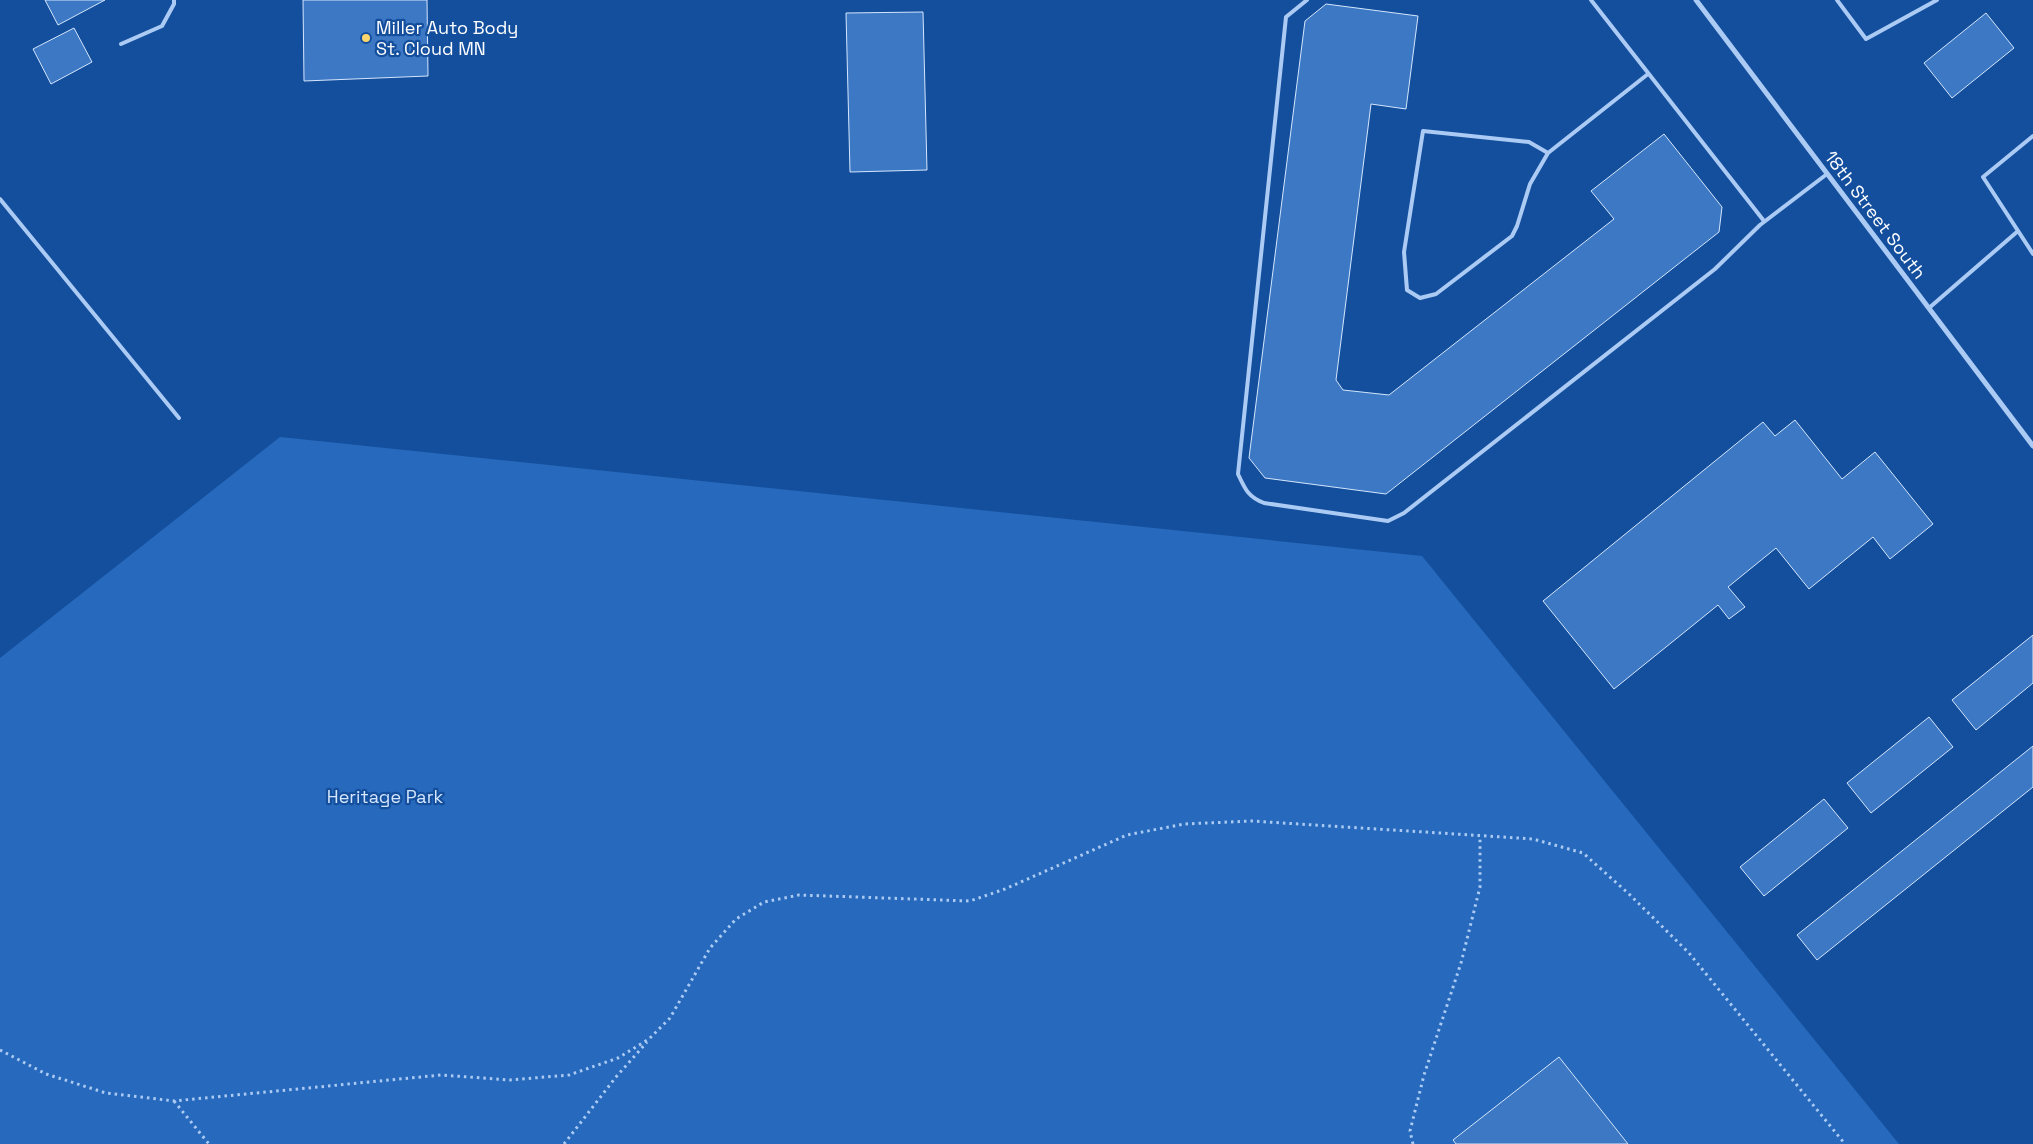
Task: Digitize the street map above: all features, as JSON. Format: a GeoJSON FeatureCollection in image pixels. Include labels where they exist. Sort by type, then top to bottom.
{"type":"FeatureCollection","features":[{"type":"Feature","properties":{"kind":"street","name":"18th Street South"},"geometry":{"type":"LineString","coordinates":[[1696,0],[2033,446]]}},
{"type":"Feature","properties":{"kind":"lane"},"geometry":{"type":"LineString","coordinates":[[121,44],[162,26],[174,4],[174,0]]}},
{"type":"Feature","properties":{"kind":"lane"},"geometry":{"type":"LineString","coordinates":[[1306,0],[1286,17],[1238,474],[1245,490],[1253,499],[1264,503],[1388,521],[1404,513],[1715,269],[1764,221],[1828,174]]}},
{"type":"Feature","properties":{"kind":"lane"},"geometry":{"type":"LineString","coordinates":[[1591,0],[1764,221]]}},
{"type":"Feature","properties":{"kind":"lane"},"geometry":{"type":"LineString","coordinates":[[1837,0],[1866,39],[1937,0]]}},
{"type":"Feature","properties":{"kind":"lane"},"geometry":{"type":"LineString","coordinates":[[1548,153],[1529,142],[1423,131],[1404,252],[1407,290],[1420,298],[1436,294],[1512,236],[1530,184],[1548,153],[1648,74]]}},
{"type":"Feature","properties":{"kind":"lane"},"geometry":{"type":"LineString","coordinates":[[2033,136],[1984,177],[2033,254]]}},
{"type":"Feature","properties":{"kind":"lane"},"geometry":{"type":"LineString","coordinates":[[0,199],[179,418]]}},
{"type":"Feature","properties":{"kind":"lane"},"geometry":{"type":"LineString","coordinates":[[1929,308],[2018,231]]}},
{"type":"Feature","properties":{"kind":"path"},"geometry":{"type":"LineString","coordinates":[[564,1144],[616,1077],[670,1018],[710,948],[736,919],[764,902],[799,895],[970,901],[1005,889],[1127,835],[1184,824],[1252,821],[1533,839],[1582,853],[1629,894],[1689,953],[1845,1144]]}},
{"type":"Feature","properties":{"kind":"path"},"geometry":{"type":"LineString","coordinates":[[1413,1144],[1410,1131],[1424,1075],[1461,963],[1480,887],[1480,836]]}},
{"type":"Feature","properties":{"kind":"path"},"geometry":{"type":"LineString","coordinates":[[0,1050],[46,1074],[106,1093],[174,1101],[441,1075],[510,1080],[569,1076],[618,1058],[649,1039]]}},
{"type":"Feature","properties":{"kind":"path"},"geometry":{"type":"LineString","coordinates":[[174,1101],[209,1144]]}},
{"type":"Feature","properties":{"kind":"green space","name":"Heritage Park"},"geometry":{"type":"Polygon","coordinates":[[[280,437],[1422,556],[1899,1144],[0,1144],[0,658],[280,437]]]}},
{"type":"Feature","properties":{"kind":"building"},"geometry":{"type":"Polygon","coordinates":[[[45,0],[105,0],[58,25],[45,0]]]}},
{"type":"Feature","properties":{"kind":"building","name":"Miller Auto Body St. Cloud MN"},"geometry":{"type":"Polygon","coordinates":[[[303,0],[427,0],[428,76],[304,81],[303,0]]]}},
{"type":"Feature","properties":{"kind":"building"},"geometry":{"type":"Polygon","coordinates":[[[1326,4],[1418,16],[1406,109],[1371,104],[1336,380],[1343,390],[1389,395],[1614,219],[1591,191],[1664,134],[1722,207],[1719,232],[1386,494],[1265,478],[1249,458],[1305,21],[1326,4]]]}},
{"type":"Feature","properties":{"kind":"building"},"geometry":{"type":"Polygon","coordinates":[[[923,12],[927,170],[850,172],[846,13],[923,12]]]}},
{"type":"Feature","properties":{"kind":"building"},"geometry":{"type":"Polygon","coordinates":[[[1986,13],[2014,48],[1952,98],[1924,63],[1986,13]]]}},
{"type":"Feature","properties":{"kind":"building"},"geometry":{"type":"Polygon","coordinates":[[[74,28],[92,62],[51,84],[33,49],[74,28]]]}},
{"type":"Feature","properties":{"kind":"building"},"geometry":{"type":"Polygon","coordinates":[[[1795,420],[1842,479],[1875,452],[1933,524],[1890,559],[1873,537],[1809,589],[1776,548],[1728,587],[1745,607],[1729,619],[1718,605],[1614,689],[1543,601],[1763,422],[1775,436],[1795,420]]]}},
{"type":"Feature","properties":{"kind":"building"},"geometry":{"type":"Polygon","coordinates":[[[2033,635],[2033,683],[1976,730],[1952,700],[2033,635]]]}},
{"type":"Feature","properties":{"kind":"building"},"geometry":{"type":"Polygon","coordinates":[[[1929,717],[1953,747],[1871,813],[1847,783],[1929,717]]]}},
{"type":"Feature","properties":{"kind":"building"},"geometry":{"type":"Polygon","coordinates":[[[2033,746],[2033,787],[1817,960],[1797,935],[2033,746]]]}},
{"type":"Feature","properties":{"kind":"building"},"geometry":{"type":"Polygon","coordinates":[[[1824,799],[1848,828],[1764,896],[1740,867],[1824,799]]]}},
{"type":"Feature","properties":{"kind":"building"},"geometry":{"type":"Polygon","coordinates":[[[1559,1057],[1628,1144],[1456,1144],[1453,1140],[1559,1057]]]}},
{"type":"Feature","properties":{"kind":"place","name":"Miller Auto Body St. Cloud MN"},"geometry":{"type":"Point","coordinates":[366,38]}}]}
